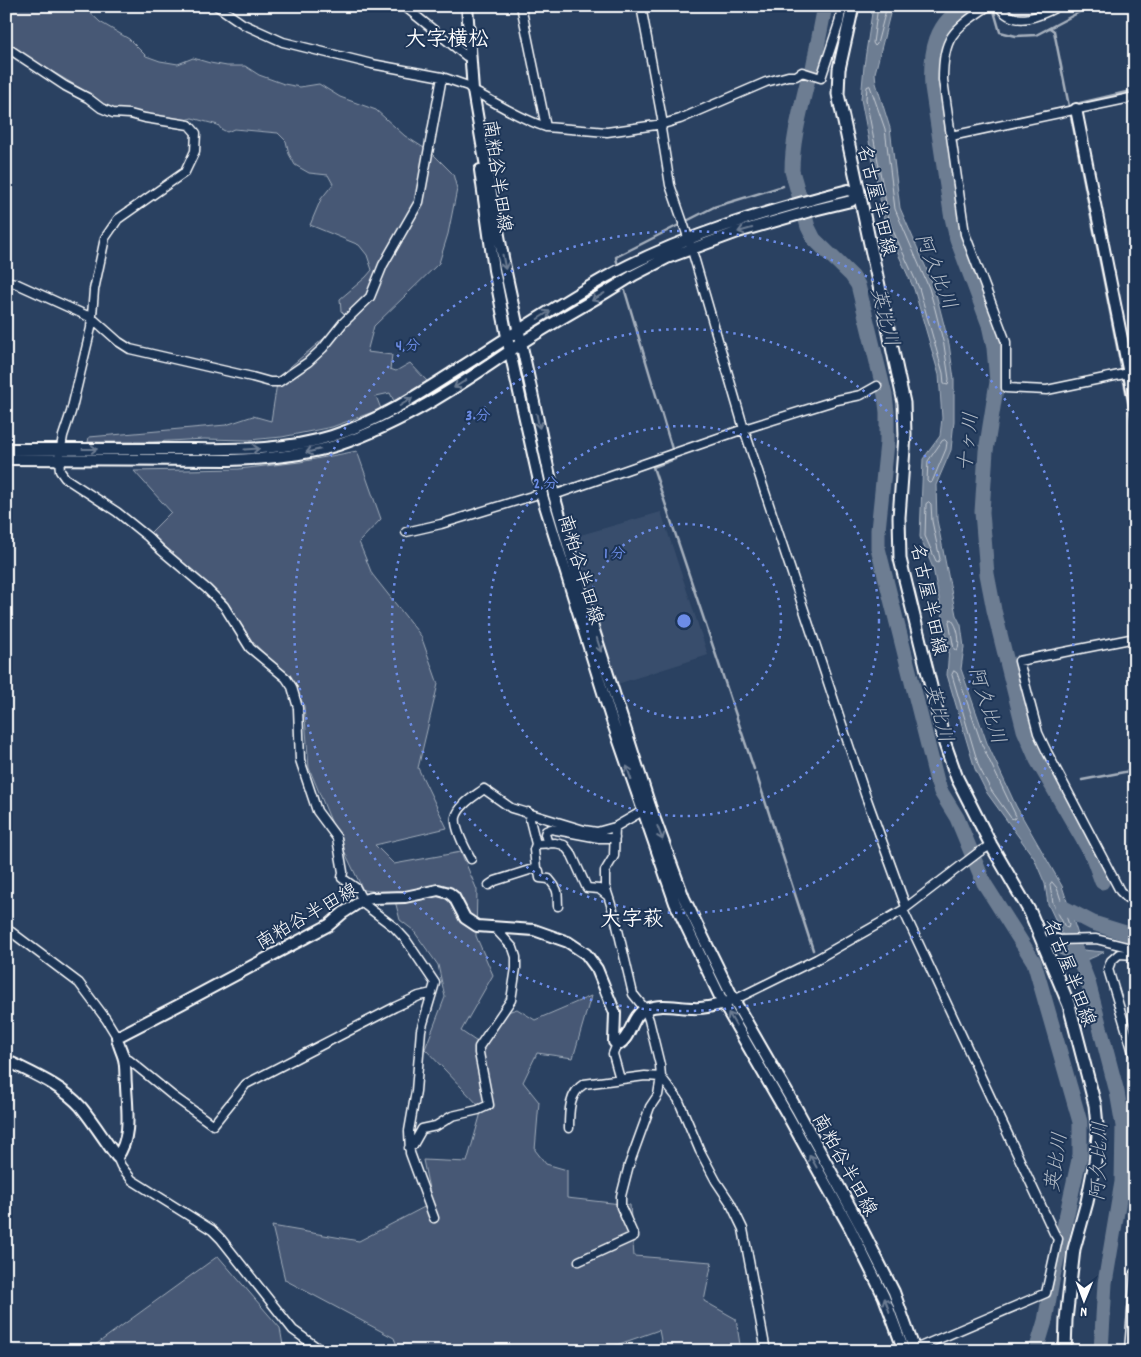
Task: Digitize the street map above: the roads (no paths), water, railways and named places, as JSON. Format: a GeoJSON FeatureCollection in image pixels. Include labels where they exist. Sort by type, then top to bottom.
{"type":"FeatureCollection","features":[{"type":"Feature","properties":{"kind":"main road","name":"南粕谷半田線"},"geometry":{"type":"LineString","coordinates":[[463,6],[466,56],[494,270],[507,339],[542,493],[590,654],[646,809],[684,898],[734,1000],[798,1111],[859,1223],[894,1292],[915,1350]]}},
{"type":"Feature","properties":{"kind":"main road","name":"南粕谷半田線"},"geometry":{"type":"LineString","coordinates":[[467,6],[471,88],[518,332],[554,495],[674,902],[723,1003],[850,1228],[884,1297],[904,1351]]}},
{"type":"Feature","properties":{"kind":"main road","name":"名古屋半田線"},"geometry":{"type":"LineString","coordinates":[[853,6],[839,70],[838,94],[904,403],[905,435],[898,534],[903,574],[945,744],[957,778],[991,845],[1030,912],[1043,942],[1069,1005],[1095,1105],[1098,1136],[1092,1178],[1074,1249],[1066,1320],[1065,1351]]}},
{"type":"Feature","properties":{"kind":"main road"},"geometry":{"type":"LineString","coordinates":[[1076,109],[1135,404]]}},
{"type":"Feature","properties":{"kind":"main road"},"geometry":{"type":"LineString","coordinates":[[6,449],[60,454],[230,460],[265,459],[301,454],[337,445],[370,433],[418,409],[634,275],[690,244],[743,219],[848,190],[859,194]]}},
{"type":"Feature","properties":{"kind":"main road"},"geometry":{"type":"LineString","coordinates":[[6,459],[60,454],[251,449],[294,444],[329,437],[361,425],[399,407],[604,278],[633,263],[690,244],[850,201],[859,194]]}},
{"type":"Feature","properties":{"kind":"main road","name":"南粕谷半田線"},"geometry":{"type":"LineString","coordinates":[[117,1037],[329,925],[363,900],[405,897],[428,891],[445,891],[454,897],[465,918],[470,923],[477,926],[534,930],[568,942],[586,954],[596,969],[615,1013],[614,1042],[617,1044]]}},
{"type":"Feature","properties":{"kind":"main road"},"geometry":{"type":"LineString","coordinates":[[1043,942],[1057,940]]}},
{"type":"Feature","properties":{"kind":"main road"},"geometry":{"type":"LineString","coordinates":[[617,1044],[625,1041],[634,1020],[645,1009],[668,1005],[695,1009],[734,1000]]}},
{"type":"Feature","properties":{"kind":"main road"},"geometry":{"type":"LineString","coordinates":[[6,1060],[47,1081],[81,1106],[117,1157],[122,1150],[127,1127],[124,1060],[117,1037]]}},
{"type":"Feature","properties":{"kind":"street"},"geometry":{"type":"LineString","coordinates":[[217,6],[243,24],[283,42],[372,64],[442,77],[471,88],[520,117],[546,127],[607,132],[663,124],[688,116],[766,82],[788,76],[796,76],[802,72],[822,78],[839,23],[842,6]]}},
{"type":"Feature","properties":{"kind":"street"},"geometry":{"type":"LineString","coordinates":[[404,6],[466,56]]}},
{"type":"Feature","properties":{"kind":"street"},"geometry":{"type":"LineString","coordinates":[[521,6],[546,127]]}},
{"type":"Feature","properties":{"kind":"street"},"geometry":{"type":"LineString","coordinates":[[641,6],[663,124],[660,130],[670,185],[690,244],[744,429],[865,794],[904,909],[1058,1239],[1046,1293],[915,1350]]}},
{"type":"Feature","properties":{"kind":"street"},"geometry":{"type":"LineString","coordinates":[[988,6],[960,26],[949,40],[943,58],[943,80],[965,234],[1006,342],[1006,388],[1047,390],[1129,374]]}},
{"type":"Feature","properties":{"kind":"street"},"geometry":{"type":"LineString","coordinates":[[999,6],[1010,17],[1021,20],[1042,15],[1059,6]]}},
{"type":"Feature","properties":{"kind":"street"},"geometry":{"type":"LineString","coordinates":[[6,47],[101,108],[113,113],[130,114],[189,125],[196,133],[197,145],[185,172],[118,219],[105,238],[94,290],[91,328],[71,412],[63,436],[60,471],[65,478],[117,512],[207,589],[224,606],[250,648],[286,678],[292,688],[298,708],[300,760],[317,811],[336,838],[343,872],[342,878],[356,888],[365,905],[394,927],[406,940],[418,955],[435,983],[421,1030],[416,1091],[409,1131],[410,1154],[434,1218]]}},
{"type":"Feature","properties":{"kind":"street"},"geometry":{"type":"LineString","coordinates":[[6,282],[15,283],[92,318],[119,342],[141,353],[270,382],[286,379],[323,348],[343,323],[370,297],[383,265],[419,202],[442,77]]}},
{"type":"Feature","properties":{"kind":"street"},"geometry":{"type":"LineString","coordinates":[[951,136],[1135,97]]}},
{"type":"Feature","properties":{"kind":"street"},"geometry":{"type":"LineString","coordinates":[[554,495],[744,429],[837,400],[861,395],[877,386]]}},
{"type":"Feature","properties":{"kind":"street"},"geometry":{"type":"LineString","coordinates":[[406,532],[432,527],[542,493]]}},
{"type":"Feature","properties":{"kind":"street"},"geometry":{"type":"LineString","coordinates":[[1135,638],[1019,660],[1038,733],[1046,752],[1120,891],[1127,898],[1135,900]]}},
{"type":"Feature","properties":{"kind":"street"},"geometry":{"type":"LineString","coordinates":[[471,859],[465,848],[456,816],[467,802],[484,789],[506,806],[592,831],[604,831],[615,827],[646,809]]}},
{"type":"Feature","properties":{"kind":"street"},"geometry":{"type":"LineString","coordinates":[[528,812],[536,844],[534,850],[536,868],[539,870],[540,878],[550,879],[554,885],[559,894],[558,906]]}},
{"type":"Feature","properties":{"kind":"street"},"geometry":{"type":"LineString","coordinates":[[579,1261],[634,1236],[621,1206],[621,1196],[629,1165],[650,1107],[658,1095],[661,1077],[654,1038],[645,1009],[633,994],[604,878],[605,872],[614,856],[615,827]]}},
{"type":"Feature","properties":{"kind":"street"},"geometry":{"type":"LineString","coordinates":[[548,844],[544,834],[551,829],[600,838],[615,838]]}},
{"type":"Feature","properties":{"kind":"street"},"geometry":{"type":"LineString","coordinates":[[536,844],[555,843],[564,845],[572,855],[586,886],[599,890],[608,896]]}},
{"type":"Feature","properties":{"kind":"street"},"geometry":{"type":"LineString","coordinates":[[734,1000],[817,959],[904,909],[991,845]]}},
{"type":"Feature","properties":{"kind":"street"},"geometry":{"type":"LineString","coordinates":[[489,885],[495,881],[536,868]]}},
{"type":"Feature","properties":{"kind":"street"},"geometry":{"type":"LineString","coordinates":[[409,1148],[413,1145],[422,1129],[436,1126],[447,1118],[478,1110],[489,1105],[479,1047],[511,1000],[516,968],[516,957],[513,948],[494,927]]}},
{"type":"Feature","properties":{"kind":"street"},"geometry":{"type":"LineString","coordinates":[[6,928],[79,983],[117,1037]]}},
{"type":"Feature","properties":{"kind":"street"},"geometry":{"type":"LineString","coordinates":[[1057,940],[1096,939],[1135,949]]}},
{"type":"Feature","properties":{"kind":"street"},"geometry":{"type":"LineString","coordinates":[[1135,955],[1119,954],[1111,961],[1108,968],[1135,1058]]}},
{"type":"Feature","properties":{"kind":"street"},"geometry":{"type":"LineString","coordinates":[[124,1060],[129,1060],[214,1126],[240,1089],[246,1084],[395,1007],[418,996],[432,993]]}},
{"type":"Feature","properties":{"kind":"street"},"geometry":{"type":"LineString","coordinates":[[617,1044],[613,1054],[620,1079]]}},
{"type":"Feature","properties":{"kind":"street"},"geometry":{"type":"LineString","coordinates":[[569,1128],[570,1106],[574,1093],[584,1084],[645,1076],[661,1077],[678,1100],[700,1151],[730,1202],[743,1229],[766,1351]]}},
{"type":"Feature","properties":{"kind":"street"},"geometry":{"type":"LineString","coordinates":[[117,1157],[121,1166],[132,1180],[212,1230],[293,1330],[322,1351]]}},
{"type":"Feature","properties":{"kind":"street"},"geometry":{"type":"LineString","coordinates":[[1129,1351],[1135,1273]]}},
{"type":"Feature","properties":{"kind":"water"},"geometry":{"type":"Polygon","coordinates":[[[873,6],[892,6],[875,73],[876,83],[890,128],[900,208],[934,286],[949,344],[954,379],[954,421],[951,450],[936,485],[937,520],[956,615],[961,625],[964,647],[961,669],[987,743],[1016,806],[1062,886],[1083,950],[1104,952],[1085,960],[1074,960],[1055,952],[1068,950],[1048,904],[1045,884],[1034,858],[987,793],[975,769],[947,675],[949,649],[933,568],[920,537],[923,459],[940,436],[942,418],[939,375],[914,289],[885,225],[861,99],[873,6]]]}},
{"type":"Feature","properties":{"kind":"waterway","name":"英比川"},"geometry":{"type":"LineString","coordinates":[[813,68],[825,6]]}},
{"type":"Feature","properties":{"kind":"waterway","name":"十ヶ川"},"geometry":{"type":"LineString","coordinates":[[969,6],[957,12],[941,29],[932,62],[932,87],[951,213],[957,239],[989,325],[994,348],[997,382],[986,451],[982,512],[987,574],[1024,730],[1037,760],[1092,855],[1102,882]]}},
{"type":"Feature","properties":{"kind":"waterway"},"geometry":{"type":"LineString","coordinates":[[994,11],[1000,32],[1016,36],[1036,35],[1091,6]]}},
{"type":"Feature","properties":{"kind":"waterway"},"geometry":{"type":"LineString","coordinates":[[1050,28],[1054,31],[1135,437]]}},
{"type":"Feature","properties":{"kind":"waterway","name":"英比川"},"geometry":{"type":"LineString","coordinates":[[808,79],[795,136],[792,171],[808,227],[814,239],[852,276],[858,285],[885,395],[887,443],[878,530],[878,548],[937,781],[941,792],[957,818],[984,883],[1034,962],[1080,1122],[1080,1155],[1045,1321],[1036,1351]]}},
{"type":"Feature","properties":{"kind":"waterway"},"geometry":{"type":"LineString","coordinates":[[1080,103],[1135,90]]}},
{"type":"Feature","properties":{"kind":"waterway"},"geometry":{"type":"LineString","coordinates":[[617,262],[616,257],[714,207],[783,186]]}},
{"type":"Feature","properties":{"kind":"waterway"},"geometry":{"type":"LineString","coordinates":[[625,291],[672,449]]}},
{"type":"Feature","properties":{"kind":"waterway"},"geometry":{"type":"LineString","coordinates":[[675,459],[653,467],[754,769]]}},
{"type":"Feature","properties":{"kind":"waterway"},"geometry":{"type":"LineString","coordinates":[[1082,780],[1135,770]]}},
{"type":"Feature","properties":{"kind":"waterway"},"geometry":{"type":"LineString","coordinates":[[756,773],[813,950]]}},
{"type":"Feature","properties":{"kind":"waterway"},"geometry":{"type":"LineString","coordinates":[[1062,907],[1093,923],[1135,936]]}},
{"type":"Feature","properties":{"kind":"waterway","name":"阿久比川"},"geometry":{"type":"LineString","coordinates":[[1073,943],[1088,982],[1117,1092],[1123,1126],[1122,1182],[1105,1283],[1101,1351]]}},
{"type":"Feature","properties":{"kind":"district","name":"大字横松"},"geometry":{"type":"Point","coordinates":[447,38]}},
{"type":"Feature","properties":{"kind":"district","name":"大字萩"},"geometry":{"type":"Point","coordinates":[632,918]}}]}
